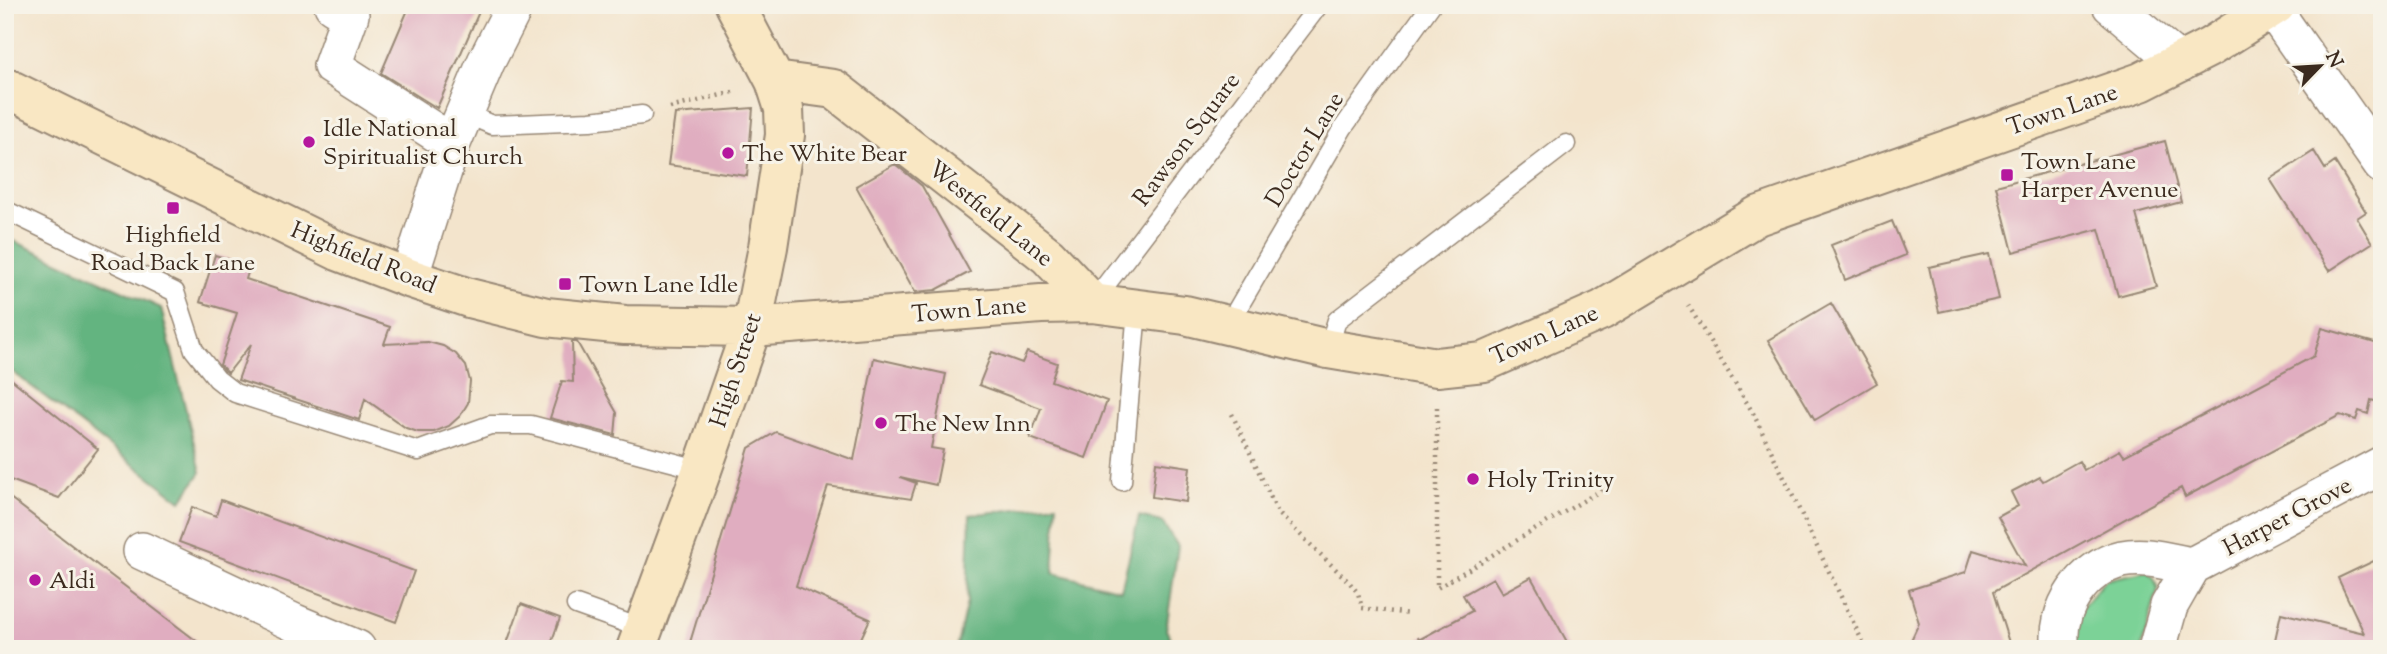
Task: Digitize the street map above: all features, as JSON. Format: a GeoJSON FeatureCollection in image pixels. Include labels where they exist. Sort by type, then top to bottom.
{"type":"FeatureCollection","features":[{"type":"Feature","properties":{"kind":"street"},"geometry":{"type":"LineString","coordinates":[[332,5],[350,15],[332,66],[458,128]]}},
{"type":"Feature","properties":{"kind":"street"},"geometry":{"type":"LineString","coordinates":[[409,278],[458,128],[486,62],[515,5]]}},
{"type":"Feature","properties":{"kind":"street"},"geometry":{"type":"LineString","coordinates":[[2111,5],[2180,63]]}},
{"type":"Feature","properties":{"kind":"street"},"geometry":{"type":"LineString","coordinates":[[2274,7],[2382,165]]}},
{"type":"Feature","properties":{"kind":"street","name":"Town Lane"},"geometry":{"type":"LineString","coordinates":[[751,327],[1041,304],[1092,303],[1185,315],[1328,349],[1437,367],[1484,362],[1602,310],[1757,216],[2141,82],[2180,63],[2274,7]]}},
{"type":"Feature","properties":{"kind":"street"},"geometry":{"type":"LineString","coordinates":[[745,9],[775,81]]}},
{"type":"Feature","properties":{"kind":"street","name":"Westfield Lane"},"geometry":{"type":"LineString","coordinates":[[775,81],[834,89],[1048,256],[1092,303]]}},
{"type":"Feature","properties":{"kind":"street","name":"High Street"},"geometry":{"type":"LineString","coordinates":[[640,639],[751,327],[768,247],[785,135],[784,109],[775,81]]}},
{"type":"Feature","properties":{"kind":"street","name":"Highfield Road"},"geometry":{"type":"LineString","coordinates":[[5,87],[338,251],[469,298],[546,317],[625,326],[751,327]]}},
{"type":"Feature","properties":{"kind":"street","name":"Harper Grove"},"geometry":{"type":"LineString","coordinates":[[2157,649],[2169,607],[2192,566],[2382,465]]}},
{"type":"Feature","properties":{"kind":"street"},"geometry":{"type":"LineString","coordinates":[[142,551],[285,636],[357,649]]}},
{"type":"Feature","properties":{"kind":"street","name":"Harper Grove"},"geometry":{"type":"LineString","coordinates":[[2061,649],[2059,638],[2064,611],[2077,587],[2097,569],[2122,559],[2149,558],[2192,566]]}},
{"type":"Feature","properties":{"kind":"lane","name":"Rawson Square"},"geometry":{"type":"LineString","coordinates":[[1092,303],[1319,5]]}},
{"type":"Feature","properties":{"kind":"lane","name":"Doctor Lane"},"geometry":{"type":"LineString","coordinates":[[1228,325],[1343,128],[1431,5]]}},
{"type":"Feature","properties":{"kind":"lane"},"geometry":{"type":"LineString","coordinates":[[458,128],[590,121],[642,115]]}},
{"type":"Feature","properties":{"kind":"lane"},"geometry":{"type":"LineString","coordinates":[[1328,349],[1337,320],[1566,144]]}},
{"type":"Feature","properties":{"kind":"lane"},"geometry":{"type":"LineString","coordinates":[[5,210],[175,292],[194,350],[217,379],[235,393],[418,451],[490,425],[531,425],[702,470]]}},
{"type":"Feature","properties":{"kind":"lane"},"geometry":{"type":"LineString","coordinates":[[1122,481],[1137,310]]}},
{"type":"Feature","properties":{"kind":"lane"},"geometry":{"type":"LineString","coordinates":[[576,605],[640,639]]}},
{"type":"Feature","properties":{"kind":"path"},"geometry":{"type":"LineString","coordinates":[[642,115],[775,81]]}},
{"type":"Feature","properties":{"kind":"path"},"geometry":{"type":"LineString","coordinates":[[1667,269],[1753,413],[1866,649]]}},
{"type":"Feature","properties":{"kind":"path"},"geometry":{"type":"LineString","coordinates":[[1437,367],[1437,588],[1608,486]]}},
{"type":"Feature","properties":{"kind":"path"},"geometry":{"type":"LineString","coordinates":[[1232,414],[1279,513],[1350,583],[1358,593],[1362,608],[1410,614]]}},
{"type":"Feature","properties":{"kind":"path"},"geometry":{"type":"LineString","coordinates":[[1408,649],[1420,638]]}},
{"type":"Feature","properties":{"kind":"green space"},"geometry":{"type":"Polygon","coordinates":[[[5,237],[161,308],[201,472],[181,501],[5,366],[5,237]]]}},
{"type":"Feature","properties":{"kind":"green space"},"geometry":{"type":"Polygon","coordinates":[[[1057,504],[1053,573],[1121,590],[1139,516],[1162,522],[1178,546],[1166,630],[1177,649],[956,649],[967,602],[970,515],[1057,504]]]}},
{"type":"Feature","properties":{"kind":"green space"},"geometry":{"type":"Polygon","coordinates":[[[2147,571],[2154,578],[2158,589],[2141,649],[2074,649],[2078,612],[2105,580],[2147,571]]]}},
{"type":"Feature","properties":{"kind":"building"},"geometry":{"type":"Polygon","coordinates":[[[410,5],[482,5],[437,108],[381,73],[410,5]]]}},
{"type":"Feature","properties":{"kind":"building"},"geometry":{"type":"Polygon","coordinates":[[[753,108],[747,176],[668,165],[675,114],[753,108]]]}},
{"type":"Feature","properties":{"kind":"building"},"geometry":{"type":"Polygon","coordinates":[[[2165,141],[2181,202],[2136,214],[2156,286],[2118,296],[2099,229],[2013,252],[1996,186],[2165,141]]]}},
{"type":"Feature","properties":{"kind":"building"},"geometry":{"type":"Polygon","coordinates":[[[2314,151],[2325,169],[2335,162],[2366,212],[2357,218],[2372,243],[2329,271],[2270,179],[2314,151]]]}},
{"type":"Feature","properties":{"kind":"building"},"geometry":{"type":"Polygon","coordinates":[[[895,164],[922,186],[970,272],[936,290],[915,292],[856,186],[895,164]]]}},
{"type":"Feature","properties":{"kind":"building"},"geometry":{"type":"Polygon","coordinates":[[[1892,221],[1906,255],[1845,280],[1831,245],[1892,221]]]}},
{"type":"Feature","properties":{"kind":"building"},"geometry":{"type":"Polygon","coordinates":[[[1989,254],[1999,299],[1939,312],[1929,267],[1989,254]]]}},
{"type":"Feature","properties":{"kind":"building"},"geometry":{"type":"Polygon","coordinates":[[[215,255],[250,266],[246,279],[390,327],[384,344],[428,342],[443,346],[456,354],[466,366],[470,381],[468,403],[460,416],[449,426],[434,432],[418,432],[406,428],[365,399],[359,420],[238,380],[251,344],[228,373],[220,365],[237,313],[200,302],[215,255]]]}},
{"type":"Feature","properties":{"kind":"building"},"geometry":{"type":"Polygon","coordinates":[[[1831,303],[1877,383],[1815,420],[1768,340],[1831,303]]]}},
{"type":"Feature","properties":{"kind":"building"},"geometry":{"type":"Polygon","coordinates":[[[2322,328],[2382,345],[2382,403],[2371,400],[2368,414],[2359,411],[2356,420],[2340,415],[2185,497],[2181,488],[1993,592],[2011,649],[1907,649],[1919,623],[1909,590],[1966,572],[1973,550],[2025,566],[1998,517],[2018,506],[2011,492],[2040,477],[2043,481],[2079,461],[2084,470],[2120,450],[2124,456],[2237,397],[2314,356],[2322,328]]]}},
{"type":"Feature","properties":{"kind":"building"},"geometry":{"type":"Polygon","coordinates":[[[572,342],[577,342],[617,413],[615,435],[550,418],[562,381],[573,382],[572,342]]]}},
{"type":"Feature","properties":{"kind":"building"},"geometry":{"type":"Polygon","coordinates":[[[992,352],[1022,363],[1027,352],[1057,363],[1051,381],[1107,401],[1086,458],[1030,438],[1041,408],[979,385],[992,352]]]}},
{"type":"Feature","properties":{"kind":"building"},"geometry":{"type":"Polygon","coordinates":[[[874,358],[946,374],[931,448],[943,450],[936,485],[900,477],[916,483],[911,499],[828,486],[796,586],[870,619],[856,649],[688,649],[749,448],[776,432],[854,460],[874,358]]]}},
{"type":"Feature","properties":{"kind":"building"},"geometry":{"type":"Polygon","coordinates":[[[5,374],[98,449],[59,498],[5,478],[5,374]]]}},
{"type":"Feature","properties":{"kind":"building"},"geometry":{"type":"Polygon","coordinates":[[[1156,462],[1190,467],[1186,502],[1152,497],[1156,462]]]}},
{"type":"Feature","properties":{"kind":"building"},"geometry":{"type":"Polygon","coordinates":[[[5,494],[105,571],[207,649],[5,649],[5,494]]]}},
{"type":"Feature","properties":{"kind":"building"},"geometry":{"type":"Polygon","coordinates":[[[221,500],[414,571],[396,622],[179,542],[192,507],[216,516],[221,500]]]}},
{"type":"Feature","properties":{"kind":"building"},"geometry":{"type":"Polygon","coordinates":[[[2382,557],[2382,649],[2273,649],[2281,613],[2364,633],[2338,578],[2382,557]]]}},
{"type":"Feature","properties":{"kind":"building"},"geometry":{"type":"Polygon","coordinates":[[[1531,577],[1571,649],[1402,649],[1472,611],[1463,595],[1493,578],[1502,593],[1531,577]]]}},
{"type":"Feature","properties":{"kind":"building"},"geometry":{"type":"Polygon","coordinates":[[[521,604],[560,618],[549,649],[505,649],[521,604]]]}},
{"type":"Feature","properties":{"kind":"place","name":"Idle National Spiritualist Church"},"geometry":{"type":"Point","coordinates":[309,142]}},
{"type":"Feature","properties":{"kind":"place","name":"The White Bear"},"geometry":{"type":"Point","coordinates":[728,153]}},
{"type":"Feature","properties":{"kind":"place","name":"Town Lane Harper Avenue"},"geometry":{"type":"Point","coordinates":[2007,175]}},
{"type":"Feature","properties":{"kind":"place","name":"Highfield Road Back Lane"},"geometry":{"type":"Point","coordinates":[173,208]}},
{"type":"Feature","properties":{"kind":"place","name":"Town Lane Idle"},"geometry":{"type":"Point","coordinates":[565,284]}},
{"type":"Feature","properties":{"kind":"place","name":"The New Inn"},"geometry":{"type":"Point","coordinates":[881,423]}},
{"type":"Feature","properties":{"kind":"place","name":"Holy Trinity"},"geometry":{"type":"Point","coordinates":[1473,479]}},
{"type":"Feature","properties":{"kind":"place","name":"Aldi"},"geometry":{"type":"Point","coordinates":[35,580]}}]}
